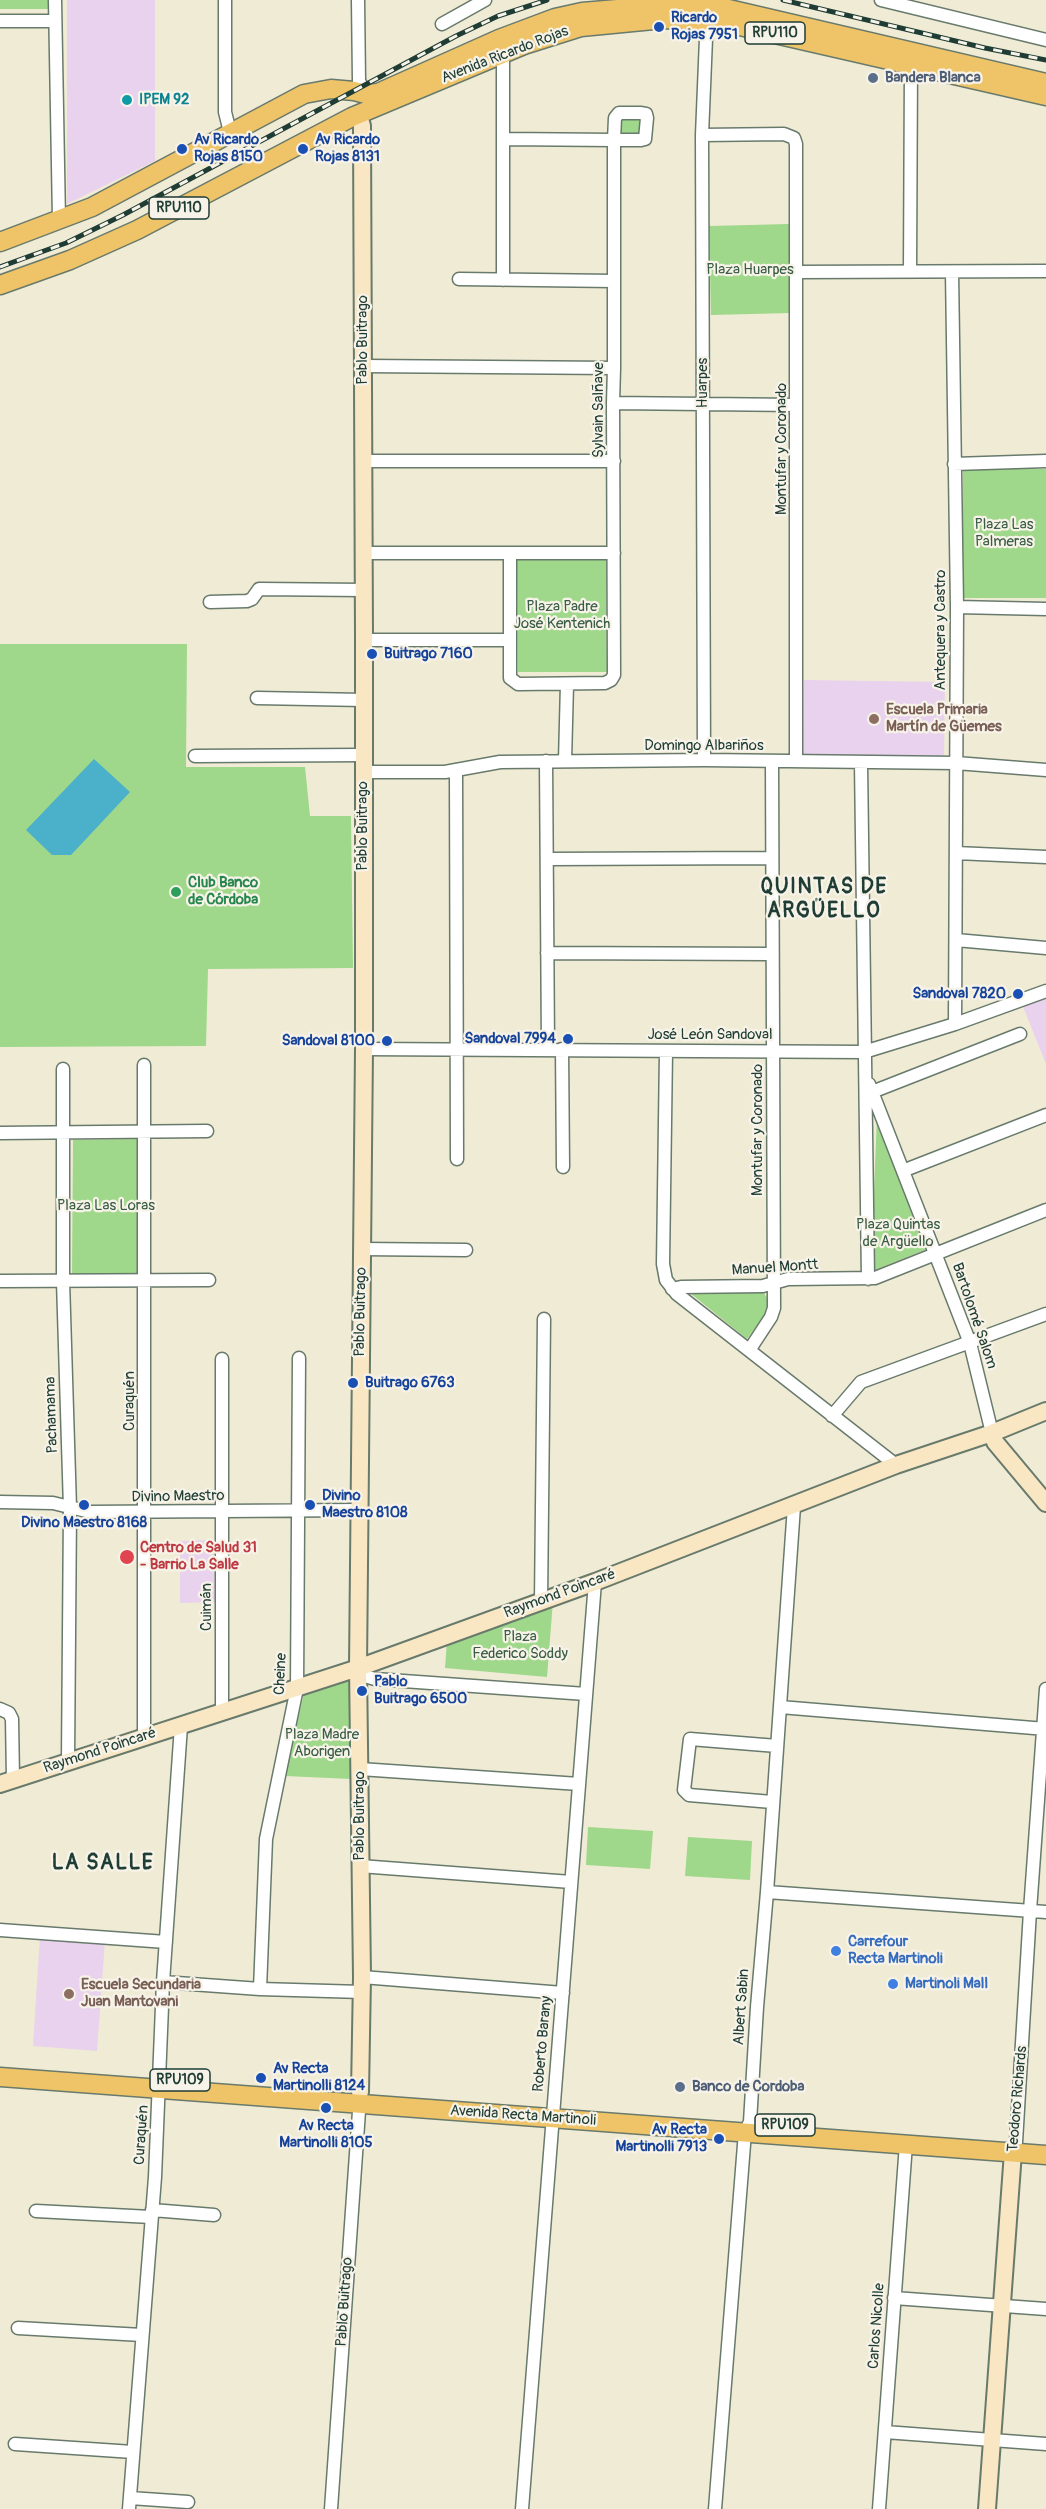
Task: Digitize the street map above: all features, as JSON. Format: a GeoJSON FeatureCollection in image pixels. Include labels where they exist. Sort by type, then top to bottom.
{"type":"FeatureCollection","features":[{"type":"Feature","properties":{"kind":"main road","name":"Avenida Ricardo Rojas"},"geometry":{"type":"LineString","coordinates":[[364,107],[381,92],[499,39],[555,18],[600,9],[681,8],[707,13],[745,26],[1046,96]]}},
{"type":"Feature","properties":{"kind":"main road","name":"Avenida Ricardo Rojas"},"geometry":{"type":"LineString","coordinates":[[0,285],[70,260],[136,230],[364,107],[547,36],[581,27],[632,21],[681,8]]}},
{"type":"Feature","properties":{"kind":"main road","name":"Avenida Ricardo Rojas"},"geometry":{"type":"LineString","coordinates":[[707,13],[750,14],[1046,83]]}},
{"type":"Feature","properties":{"kind":"main road"},"geometry":{"type":"LineString","coordinates":[[503,53],[508,42],[547,27],[555,18]]}},
{"type":"Feature","properties":{"kind":"main road","name":"Avenida Ricardo Rojas"},"geometry":{"type":"LineString","coordinates":[[0,242],[104,201],[304,94],[341,89],[364,107]]}},
{"type":"Feature","properties":{"kind":"main road","name":"Pablo Buitrago"},"geometry":{"type":"LineString","coordinates":[[360,2097],[362,1984],[358,1671],[364,1049],[362,126],[364,107]]}},
{"type":"Feature","properties":{"kind":"main road","name":"Raymond Poincaré"},"geometry":{"type":"LineString","coordinates":[[7,1781],[297,1688],[358,1671],[794,1506],[896,1465],[992,1433],[1046,1411]]}},
{"type":"Feature","properties":{"kind":"main road"},"geometry":{"type":"LineString","coordinates":[[992,1433],[995,1442],[1046,1503]]}},
{"type":"Feature","properties":{"kind":"main road","name":"Avenida Recta Martinoli"},"geometry":{"type":"LineString","coordinates":[[0,2067],[160,2083],[1015,2147],[1046,2155]]}},
{"type":"Feature","properties":{"kind":"main road","name":"Avenida Recta Martinoli"},"geometry":{"type":"LineString","coordinates":[[0,2077],[160,2083]]}},
{"type":"Feature","properties":{"kind":"main road","name":"Avenida Recta Martinoli"},"geometry":{"type":"LineString","coordinates":[[748,2127],[906,2145],[1015,2147],[1046,2144]]}},
{"type":"Feature","properties":{"kind":"main road","name":"Teodoro Richards"},"geometry":{"type":"LineString","coordinates":[[987,2509],[1015,2147]]}},
{"type":"Feature","properties":{"kind":"street"},"geometry":{"type":"LineString","coordinates":[[55,0],[59,220]]}},
{"type":"Feature","properties":{"kind":"street"},"geometry":{"type":"LineString","coordinates":[[225,0],[225,112],[230,132]]}},
{"type":"Feature","properties":{"kind":"street"},"geometry":{"type":"LineString","coordinates":[[358,0],[359,81],[364,107]]}},
{"type":"Feature","properties":{"kind":"street"},"geometry":{"type":"LineString","coordinates":[[442,24],[484,0]]}},
{"type":"Feature","properties":{"kind":"street"},"geometry":{"type":"LineString","coordinates":[[881,0],[1046,40]]}},
{"type":"Feature","properties":{"kind":"street","name":"Huarpes"},"geometry":{"type":"LineString","coordinates":[[704,760],[702,135],[707,13]]}},
{"type":"Feature","properties":{"kind":"street"},"geometry":{"type":"LineString","coordinates":[[0,21],[55,21]]}},
{"type":"Feature","properties":{"kind":"street"},"geometry":{"type":"LineString","coordinates":[[503,53],[503,280]]}},
{"type":"Feature","properties":{"kind":"street"},"geometry":{"type":"LineString","coordinates":[[910,271],[911,64],[933,56]]}},
{"type":"Feature","properties":{"kind":"street","name":"Sylvain Salñave"},"geometry":{"type":"LineString","coordinates":[[567,684],[605,683],[614,675],[613,403],[614,140],[615,118],[619,113],[645,114],[647,135],[645,139],[614,140]]}},
{"type":"Feature","properties":{"kind":"street","name":"Montufar y Coronado"},"geometry":{"type":"LineString","coordinates":[[702,135],[784,134],[794,138],[796,144],[796,761]]}},
{"type":"Feature","properties":{"kind":"street"},"geometry":{"type":"LineString","coordinates":[[504,139],[614,140]]}},
{"type":"Feature","properties":{"kind":"street"},"geometry":{"type":"LineString","coordinates":[[797,272],[1046,271]]}},
{"type":"Feature","properties":{"kind":"street","name":"Antequera y Castro"},"geometry":{"type":"LineString","coordinates":[[952,272],[957,607],[955,1024]]}},
{"type":"Feature","properties":{"kind":"street"},"geometry":{"type":"LineString","coordinates":[[459,279],[614,281]]}},
{"type":"Feature","properties":{"kind":"street"},"geometry":{"type":"LineString","coordinates":[[364,366],[614,368]]}},
{"type":"Feature","properties":{"kind":"street"},"geometry":{"type":"LineString","coordinates":[[613,403],[796,405]]}},
{"type":"Feature","properties":{"kind":"street"},"geometry":{"type":"LineString","coordinates":[[364,461],[614,461]]}},
{"type":"Feature","properties":{"kind":"street"},"geometry":{"type":"LineString","coordinates":[[954,464],[1046,461]]}},
{"type":"Feature","properties":{"kind":"street"},"geometry":{"type":"LineString","coordinates":[[364,553],[614,553]]}},
{"type":"Feature","properties":{"kind":"street"},"geometry":{"type":"LineString","coordinates":[[510,553],[510,678],[518,684],[567,684],[566,761]]}},
{"type":"Feature","properties":{"kind":"street"},"geometry":{"type":"LineString","coordinates":[[210,602],[247,601],[259,589],[364,590]]}},
{"type":"Feature","properties":{"kind":"street"},"geometry":{"type":"LineString","coordinates":[[957,607],[1046,609]]}},
{"type":"Feature","properties":{"kind":"street"},"geometry":{"type":"LineString","coordinates":[[364,640],[509,640]]}},
{"type":"Feature","properties":{"kind":"street"},"geometry":{"type":"LineString","coordinates":[[257,698],[364,700]]}},
{"type":"Feature","properties":{"kind":"street","name":"Domingo Albariños"},"geometry":{"type":"LineString","coordinates":[[195,756],[363,763],[456,771],[490,763],[704,760],[956,763],[1046,770]]}},
{"type":"Feature","properties":{"kind":"street"},"geometry":{"type":"LineString","coordinates":[[546,761],[548,1048]]}},
{"type":"Feature","properties":{"kind":"street","name":"Montufar y Coronado"},"geometry":{"type":"LineString","coordinates":[[750,1349],[771,1317],[774,1308],[772,761]]}},
{"type":"Feature","properties":{"kind":"street","name":"Bartolomé Salom"},"geometry":{"type":"LineString","coordinates":[[861,763],[864,1052],[867,1077],[867,1280]]}},
{"type":"Feature","properties":{"kind":"street"},"geometry":{"type":"LineString","coordinates":[[456,771],[457,1160]]}},
{"type":"Feature","properties":{"kind":"street"},"geometry":{"type":"LineString","coordinates":[[956,853],[1046,857]]}},
{"type":"Feature","properties":{"kind":"street"},"geometry":{"type":"LineString","coordinates":[[548,858],[771,858]]}},
{"type":"Feature","properties":{"kind":"street"},"geometry":{"type":"LineString","coordinates":[[956,940],[1046,948]]}},
{"type":"Feature","properties":{"kind":"street"},"geometry":{"type":"LineString","coordinates":[[548,953],[771,954]]}},
{"type":"Feature","properties":{"kind":"street","name":"José León Sandoval"},"geometry":{"type":"LineString","coordinates":[[364,1049],[562,1048],[864,1052],[955,1024],[1046,991]]}},
{"type":"Feature","properties":{"kind":"street"},"geometry":{"type":"LineString","coordinates":[[872,1092],[1020,1034]]}},
{"type":"Feature","properties":{"kind":"street"},"geometry":{"type":"LineString","coordinates":[[562,1048],[563,1167]]}},
{"type":"Feature","properties":{"kind":"street"},"geometry":{"type":"LineString","coordinates":[[666,1051],[663,1264],[666,1280],[672,1289],[896,1465]]}},
{"type":"Feature","properties":{"kind":"street","name":"Curaquén"},"geometry":{"type":"LineString","coordinates":[[144,1065],[144,1737]]}},
{"type":"Feature","properties":{"kind":"street","name":"Pachamama"},"geometry":{"type":"LineString","coordinates":[[63,1069],[63,1281],[70,1508],[68,1761]]}},
{"type":"Feature","properties":{"kind":"street","name":"Bartolomé Salom"},"geometry":{"type":"LineString","coordinates":[[867,1077],[970,1343],[992,1433]]}},
{"type":"Feature","properties":{"kind":"street"},"geometry":{"type":"LineString","coordinates":[[904,1170],[1046,1114]]}},
{"type":"Feature","properties":{"kind":"street"},"geometry":{"type":"LineString","coordinates":[[0,1133],[207,1131]]}},
{"type":"Feature","properties":{"kind":"street","name":"Manuel Montt"},"geometry":{"type":"LineString","coordinates":[[672,1289],[774,1284],[788,1279],[867,1280],[1046,1210]]}},
{"type":"Feature","properties":{"kind":"street"},"geometry":{"type":"LineString","coordinates":[[361,1249],[466,1250]]}},
{"type":"Feature","properties":{"kind":"street"},"geometry":{"type":"LineString","coordinates":[[0,1281],[209,1280]]}},
{"type":"Feature","properties":{"kind":"street"},"geometry":{"type":"LineString","coordinates":[[832,1416],[861,1382],[1046,1314]]}},
{"type":"Feature","properties":{"kind":"street"},"geometry":{"type":"LineString","coordinates":[[541,1602],[544,1319]]}},
{"type":"Feature","properties":{"kind":"street","name":"Cheine"},"geometry":{"type":"LineString","coordinates":[[260,1989],[266,1839],[297,1688],[299,1358]]}},
{"type":"Feature","properties":{"kind":"street","name":"Cuimán"},"geometry":{"type":"LineString","coordinates":[[222,1359],[222,1712]]}},
{"type":"Feature","properties":{"kind":"street","name":"Divino Maestro"},"geometry":{"type":"LineString","coordinates":[[0,1502],[53,1503],[90,1512],[359,1510]]}},
{"type":"Feature","properties":{"kind":"street","name":"Albert Sabin"},"geometry":{"type":"LineString","coordinates":[[715,2509],[767,1892],[794,1506]]}},
{"type":"Feature","properties":{"kind":"street","name":"Roberto Barany"},"geometry":{"type":"LineString","coordinates":[[522,2509],[595,1582]]}},
{"type":"Feature","properties":{"kind":"street"},"geometry":{"type":"LineString","coordinates":[[358,1671],[375,1679],[586,1694]]}},
{"type":"Feature","properties":{"kind":"street","name":"Teodoro Richards"},"geometry":{"type":"LineString","coordinates":[[1015,2147],[1029,1911],[1045,1728],[1046,1689]]}},
{"type":"Feature","properties":{"kind":"street"},"geometry":{"type":"LineString","coordinates":[[780,1707],[1045,1728]]}},
{"type":"Feature","properties":{"kind":"street"},"geometry":{"type":"LineString","coordinates":[[0,1709],[9,1713],[12,1719],[7,1781]]}},
{"type":"Feature","properties":{"kind":"street","name":"Curaquén"},"geometry":{"type":"LineString","coordinates":[[129,2504],[152,2213],[160,2083],[163,1982],[181,1726]]}},
{"type":"Feature","properties":{"kind":"street"},"geometry":{"type":"LineString","coordinates":[[772,1802],[689,1795],[684,1790],[690,1739],[777,1746]]}},
{"type":"Feature","properties":{"kind":"street"},"geometry":{"type":"LineString","coordinates":[[360,1769],[579,1784]]}},
{"type":"Feature","properties":{"kind":"street"},"geometry":{"type":"LineString","coordinates":[[360,1866],[571,1882]]}},
{"type":"Feature","properties":{"kind":"street"},"geometry":{"type":"LineString","coordinates":[[767,1892],[1046,1912]]}},
{"type":"Feature","properties":{"kind":"street"},"geometry":{"type":"LineString","coordinates":[[0,1930],[166,1942]]}},
{"type":"Feature","properties":{"kind":"street"},"geometry":{"type":"LineString","coordinates":[[163,1982],[260,1989],[362,1984],[563,1993]]}},
{"type":"Feature","properties":{"kind":"street","name":"Pablo Buitrago"},"geometry":{"type":"LineString","coordinates":[[331,2509],[360,2097]]}},
{"type":"Feature","properties":{"kind":"street","name":"Carlos Nicolle"},"geometry":{"type":"LineString","coordinates":[[879,2509],[906,2145]]}},
{"type":"Feature","properties":{"kind":"street"},"geometry":{"type":"LineString","coordinates":[[36,2211],[214,2215]]}},
{"type":"Feature","properties":{"kind":"street"},"geometry":{"type":"LineString","coordinates":[[894,2298],[1046,2309]]}},
{"type":"Feature","properties":{"kind":"street"},"geometry":{"type":"LineString","coordinates":[[18,2328],[142,2335]]}},
{"type":"Feature","properties":{"kind":"street"},"geometry":{"type":"LineString","coordinates":[[885,2432],[1046,2444]]}},
{"type":"Feature","properties":{"kind":"street"},"geometry":{"type":"LineString","coordinates":[[15,2444],[133,2452]]}},
{"type":"Feature","properties":{"kind":"street"},"geometry":{"type":"LineString","coordinates":[[129,2504],[188,2502]]}},
{"type":"Feature","properties":{"kind":"shaded area"},"geometry":{"type":"Polygon","coordinates":[[[67,0],[155,0],[155,161],[67,204],[67,0]]]}},
{"type":"Feature","properties":{"kind":"shaded area","name":"Escuela Primaria Martín de Güemes"},"geometry":{"type":"Polygon","coordinates":[[[804,680],[945,682],[944,757],[803,756],[804,680]]]}},
{"type":"Feature","properties":{"kind":"shaded area"},"geometry":{"type":"Polygon","coordinates":[[[1046,989],[1046,1064],[1020,999],[1046,989]]]}},
{"type":"Feature","properties":{"kind":"shaded area"},"geometry":{"type":"Polygon","coordinates":[[[214,1540],[215,1602],[180,1603],[180,1541],[214,1540]]]}},
{"type":"Feature","properties":{"kind":"shaded area","name":"Escuela Secundaria Juan Mantovani"},"geometry":{"type":"Polygon","coordinates":[[[40,1936],[105,1941],[97,2051],[33,2046],[40,1936]]]}},
{"type":"Feature","properties":{"kind":"green space"},"geometry":{"type":"Polygon","coordinates":[[[0,0],[55,0],[55,9],[0,9],[0,0]]]}},
{"type":"Feature","properties":{"kind":"green space"},"geometry":{"type":"Polygon","coordinates":[[[621,119],[640,119],[644,123],[639,135],[622,135],[618,130],[621,119]]]}},
{"type":"Feature","properties":{"kind":"green space","name":"Plaza Huarpes"},"geometry":{"type":"Polygon","coordinates":[[[789,224],[791,313],[711,315],[709,226],[789,224]]]}},
{"type":"Feature","properties":{"kind":"green space","name":"Plaza Las Palmeras"},"geometry":{"type":"Polygon","coordinates":[[[963,469],[1046,469],[1046,598],[962,598],[963,469]]]}},
{"type":"Feature","properties":{"kind":"green space","name":"Plaza Padre José Kentenich"},"geometry":{"type":"Polygon","coordinates":[[[606,559],[607,672],[518,672],[517,560],[606,559]]]}},
{"type":"Feature","properties":{"kind":"green space","name":"Club Banco de Córdoba"},"geometry":{"type":"Polygon","coordinates":[[[0,644],[187,644],[186,767],[305,767],[310,816],[351,816],[353,968],[208,969],[206,1046],[0,1047],[0,644]]]}},
{"type":"Feature","properties":{"kind":"green space","name":"Plaza Quintas de Argüello"},"geometry":{"type":"Polygon","coordinates":[[[877,1116],[927,1249],[875,1270],[871,1266],[877,1116]]]}},
{"type":"Feature","properties":{"kind":"green space","name":"Plaza Las Loras"},"geometry":{"type":"Polygon","coordinates":[[[139,1139],[139,1273],[72,1275],[73,1140],[139,1139]]]}},
{"type":"Feature","properties":{"kind":"green space"},"geometry":{"type":"Polygon","coordinates":[[[763,1292],[768,1299],[767,1312],[747,1339],[690,1293],[763,1292]]]}},
{"type":"Feature","properties":{"kind":"green space","name":"Plaza Federico Soddy"},"geometry":{"type":"Polygon","coordinates":[[[553,1601],[547,1677],[445,1668],[447,1641],[553,1601]]]}},
{"type":"Feature","properties":{"kind":"green space","name":"Plaza Madre Aborigen"},"geometry":{"type":"Polygon","coordinates":[[[352,1680],[351,1779],[285,1776],[304,1693],[352,1680]]]}},
{"type":"Feature","properties":{"kind":"green space"},"geometry":{"type":"Polygon","coordinates":[[[588,1827],[653,1831],[650,1869],[586,1865],[588,1827]]]}},
{"type":"Feature","properties":{"kind":"green space"},"geometry":{"type":"Polygon","coordinates":[[[688,1837],[752,1841],[750,1880],[685,1876],[688,1837]]]}},
{"type":"Feature","properties":{"kind":"water"},"geometry":{"type":"Polygon","coordinates":[[[94,759],[130,792],[71,855],[52,855],[26,830],[94,759]]]}},
{"type":"Feature","properties":{"kind":"railway"},"geometry":{"type":"LineString","coordinates":[[0,267],[66,243],[123,215],[456,36],[498,16],[547,0]]}},
{"type":"Feature","properties":{"kind":"railway"},"geometry":{"type":"LineString","coordinates":[[783,0],[985,48],[1046,60]]}},
{"type":"Feature","properties":{"kind":"place","name":"Ricardo Rojas 7951"},"geometry":{"type":"Point","coordinates":[659,27]}},
{"type":"Feature","properties":{"kind":"place","name":"Bandera Blanca"},"geometry":{"type":"Point","coordinates":[873,78]}},
{"type":"Feature","properties":{"kind":"place","name":"IPEM 92"},"geometry":{"type":"Point","coordinates":[127,100]}},
{"type":"Feature","properties":{"kind":"place","name":"Av Ricardo Rojas 8150"},"geometry":{"type":"Point","coordinates":[182,149]}},
{"type":"Feature","properties":{"kind":"place","name":"Av Ricardo Rojas 8131"},"geometry":{"type":"Point","coordinates":[303,149]}},
{"type":"Feature","properties":{"kind":"place","name":"Buitrago 7160"},"geometry":{"type":"Point","coordinates":[372,654]}},
{"type":"Feature","properties":{"kind":"place","name":"Escuela Primaria Martín de Güemes"},"geometry":{"type":"Point","coordinates":[874,719]}},
{"type":"Feature","properties":{"kind":"place","name":"Club Banco de Córdoba"},"geometry":{"type":"Point","coordinates":[176,892]}},
{"type":"Feature","properties":{"kind":"place","name":"Sandoval 7820"},"geometry":{"type":"Point","coordinates":[1018,994]}},
{"type":"Feature","properties":{"kind":"place","name":"Sandoval 7994"},"geometry":{"type":"Point","coordinates":[568,1039]}},
{"type":"Feature","properties":{"kind":"place","name":"Sandoval 8100"},"geometry":{"type":"Point","coordinates":[387,1041]}},
{"type":"Feature","properties":{"kind":"place","name":"Buitrago 6763"},"geometry":{"type":"Point","coordinates":[353,1383]}},
{"type":"Feature","properties":{"kind":"place","name":"Divino Maestro 8168"},"geometry":{"type":"Point","coordinates":[84,1505]}},
{"type":"Feature","properties":{"kind":"place","name":"Divino Maestro 8108"},"geometry":{"type":"Point","coordinates":[310,1505]}},
{"type":"Feature","properties":{"kind":"place","name":"Centro de Salud 31 - Barrio La Salle"},"geometry":{"type":"Point","coordinates":[127,1557]}},
{"type":"Feature","properties":{"kind":"place","name":"Pablo Buitrago 6500"},"geometry":{"type":"Point","coordinates":[362,1691]}},
{"type":"Feature","properties":{"kind":"place","name":"Carrefour Recta Martinoli"},"geometry":{"type":"Point","coordinates":[836,1951]}},
{"type":"Feature","properties":{"kind":"place","name":"Martinoli Mall"},"geometry":{"type":"Point","coordinates":[893,1984]}},
{"type":"Feature","properties":{"kind":"place","name":"Escuela Secundaria Juan Mantovani"},"geometry":{"type":"Point","coordinates":[69,1994]}},
{"type":"Feature","properties":{"kind":"place","name":"Av Recta Martinolli 8124"},"geometry":{"type":"Point","coordinates":[261,2078]}},
{"type":"Feature","properties":{"kind":"place","name":"Banco de Cordoba"},"geometry":{"type":"Point","coordinates":[680,2087]}},
{"type":"Feature","properties":{"kind":"place","name":"Av Recta Martinolli 8105"},"geometry":{"type":"Point","coordinates":[326,2108]}},
{"type":"Feature","properties":{"kind":"place","name":"Av Recta Martinolli 7913"},"geometry":{"type":"Point","coordinates":[719,2139]}},
{"type":"Feature","properties":{"kind":"district","name":"QUINTAS DE ARGÜELLO"},"geometry":{"type":"Point","coordinates":[824,900]}},
{"type":"Feature","properties":{"kind":"district","name":"LA SALLE"},"geometry":{"type":"Point","coordinates":[103,1864]}}]}
